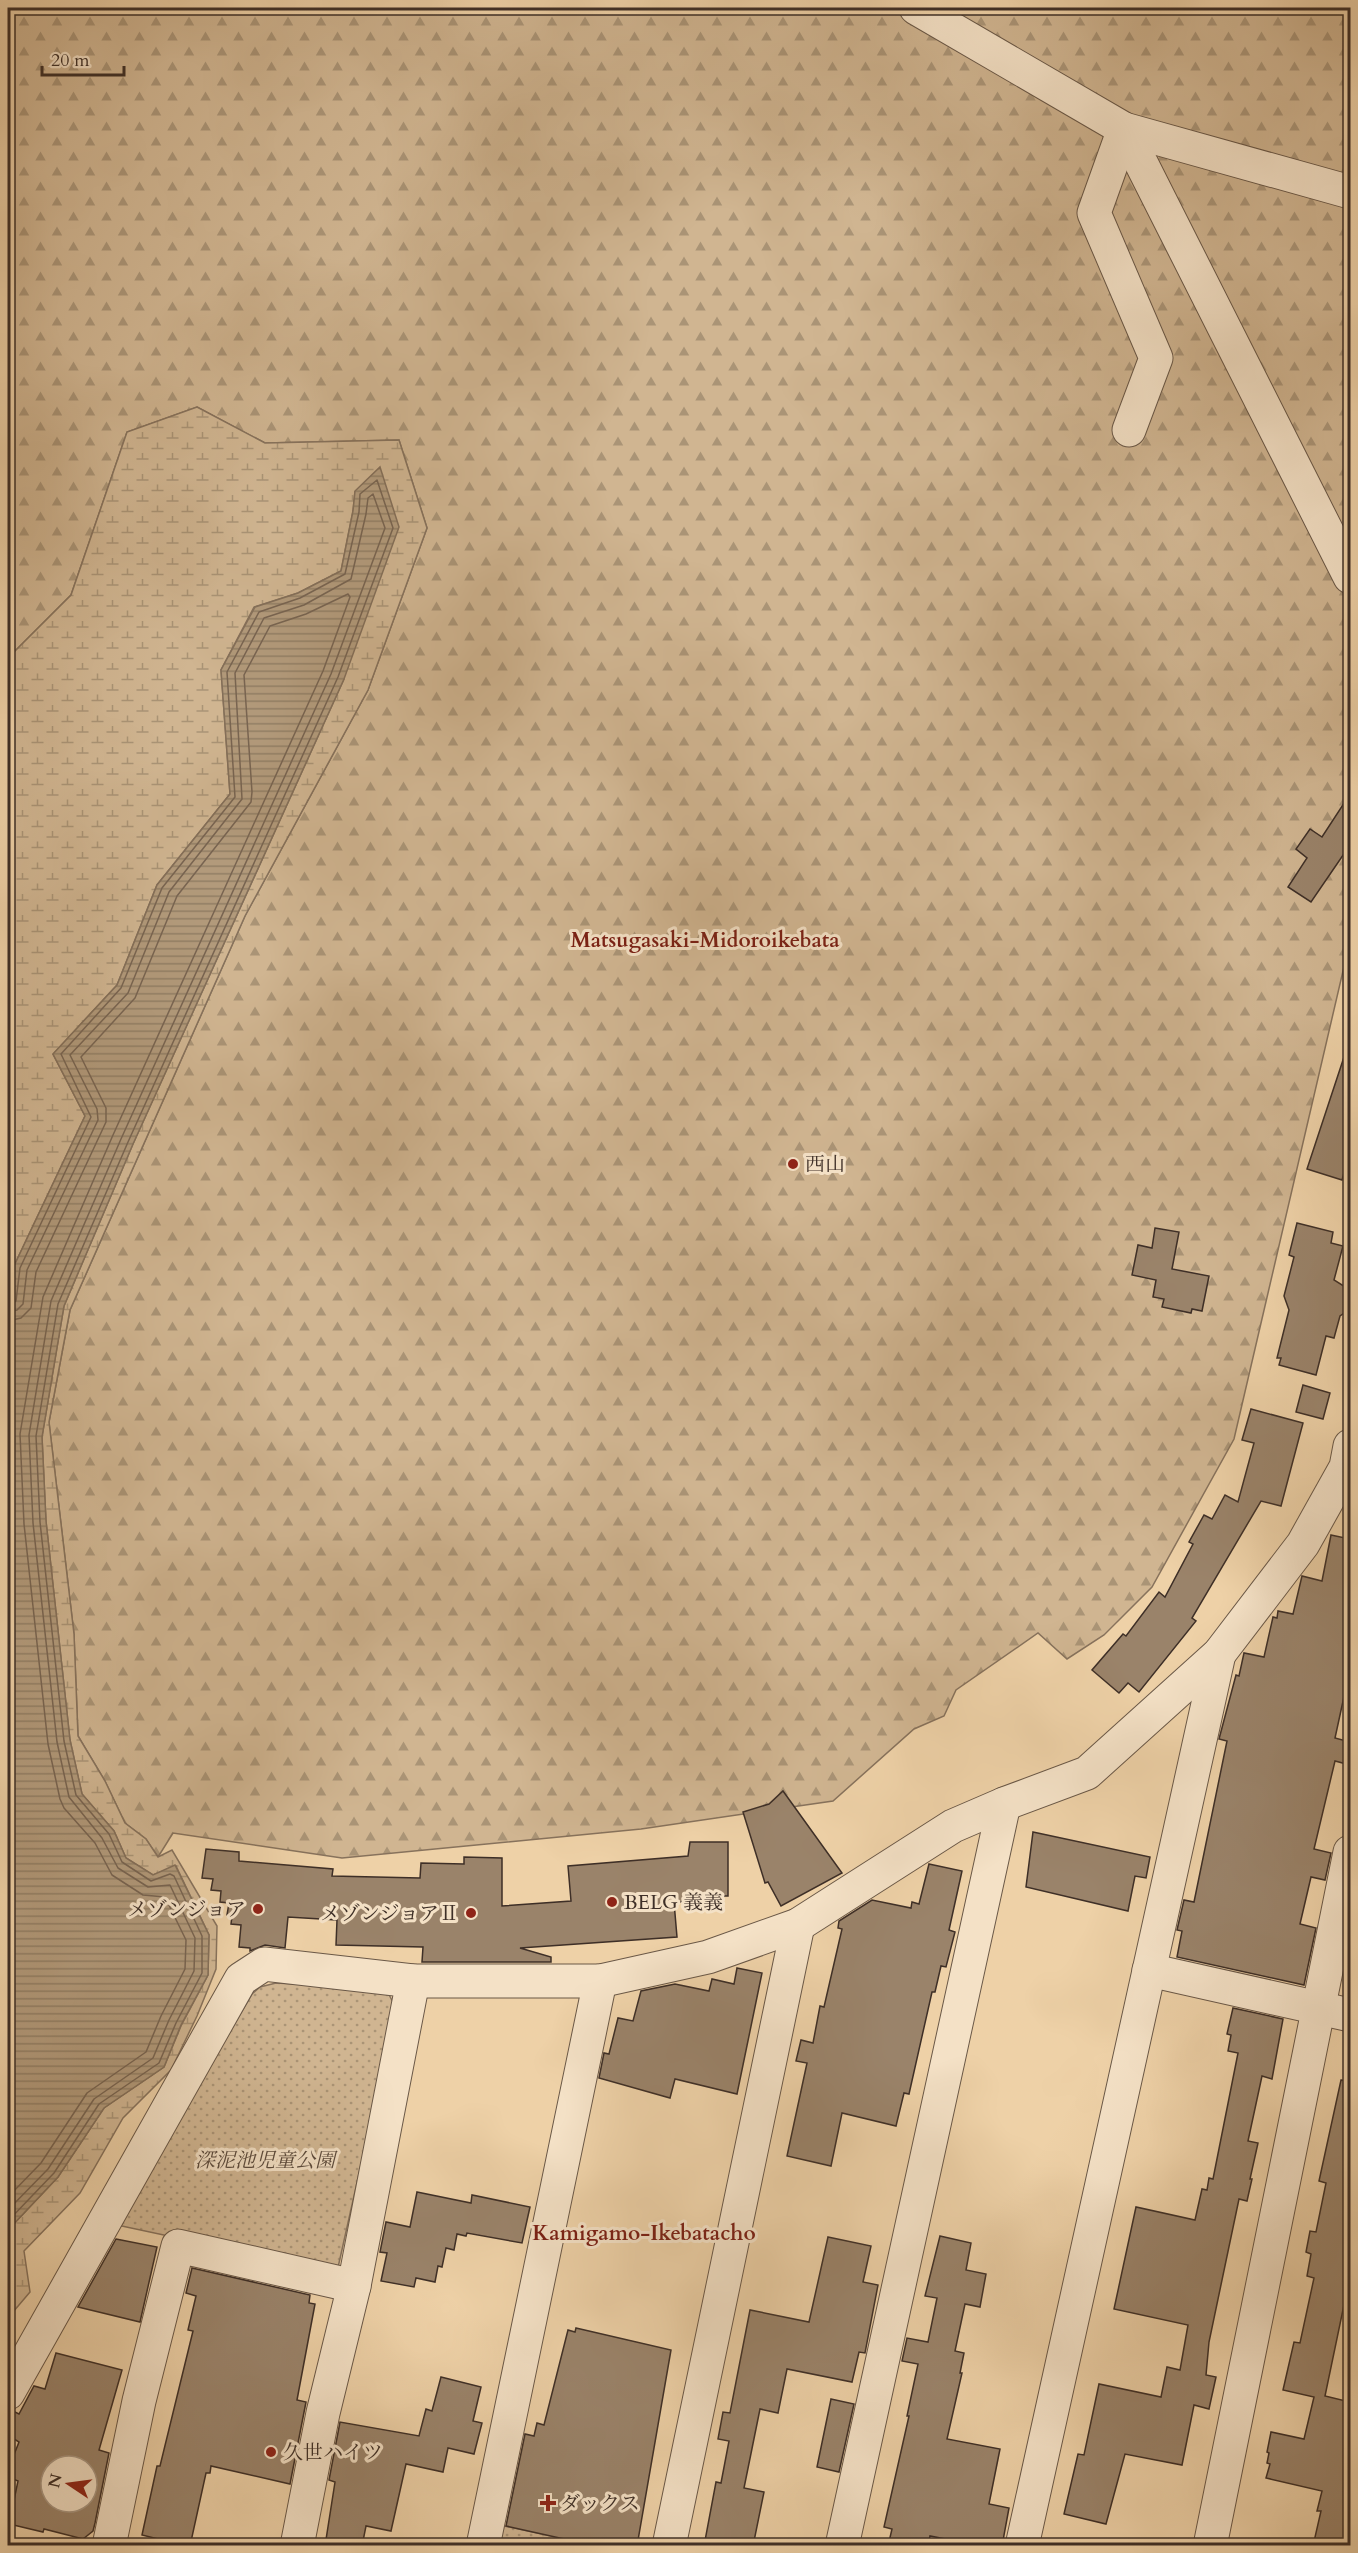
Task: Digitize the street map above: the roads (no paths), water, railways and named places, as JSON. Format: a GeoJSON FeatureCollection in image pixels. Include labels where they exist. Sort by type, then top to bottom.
{"type":"FeatureCollection","features":[{"type":"Feature","properties":{"kind":"street"},"geometry":{"type":"LineString","coordinates":[[916,8],[1124,129],[1350,192]]}},
{"type":"Feature","properties":{"kind":"street"},"geometry":{"type":"LineString","coordinates":[[1124,129],[1094,213],[1156,358],[1129,430]]}},
{"type":"Feature","properties":{"kind":"street"},"geometry":{"type":"LineString","coordinates":[[1124,129],[1350,577]]}},
{"type":"Feature","properties":{"kind":"street"},"geometry":{"type":"LineString","coordinates":[[8,2393],[241,1979],[264,1964],[413,1981],[600,1981],[708,1957],[798,1925],[953,1826],[1086,1773],[1219,1654],[1302,1544],[1349,1460]]}},
{"type":"Feature","properties":{"kind":"street"},"geometry":{"type":"LineString","coordinates":[[1022,2546],[1219,1654]]}},
{"type":"Feature","properties":{"kind":"street"},"geometry":{"type":"LineString","coordinates":[[842,2546],[1004,1804]]}},
{"type":"Feature","properties":{"kind":"street"},"geometry":{"type":"LineString","coordinates":[[1210,2546],[1350,1852]]}},
{"type":"Feature","properties":{"kind":"street"},"geometry":{"type":"LineString","coordinates":[[669,2546],[798,1925]]}},
{"type":"Feature","properties":{"kind":"street"},"geometry":{"type":"LineString","coordinates":[[1149,1970],[1350,2015]]}},
{"type":"Feature","properties":{"kind":"street"},"geometry":{"type":"LineString","coordinates":[[297,2546],[323,2413],[354,2286],[413,1981]]}},
{"type":"Feature","properties":{"kind":"street"},"geometry":{"type":"LineString","coordinates":[[483,2546],[600,1981]]}},
{"type":"Feature","properties":{"kind":"street"},"geometry":{"type":"LineString","coordinates":[[109,2546],[139,2401],[178,2246],[354,2286]]}},
{"type":"Feature","properties":{"kind":"water"},"geometry":{"type":"Polygon","coordinates":[[[380,467],[399,527],[344,679],[133,1144],[64,1306],[42,1437],[46,1521],[70,1740],[82,1794],[114,1831],[126,1858],[153,1875],[175,1865],[209,1935],[208,1975],[181,2025],[164,2067],[104,2108],[58,2177],[8,2230],[8,1598],[10,1595],[8,1580],[8,1328],[14,1266],[85,1116],[53,1054],[117,985],[157,885],[230,794],[221,670],[255,607],[298,593],[341,571],[355,491],[380,467]]]}},
{"type":"Feature","properties":{"kind":"place","name":"西山"},"geometry":{"type":"Point","coordinates":[793,1164]}},
{"type":"Feature","properties":{"kind":"place","name":"BELG 義義"},"geometry":{"type":"Point","coordinates":[612,1902]}},
{"type":"Feature","properties":{"kind":"place","name":"メゾンジョア"},"geometry":{"type":"Point","coordinates":[258,1909]}},
{"type":"Feature","properties":{"kind":"place","name":"メゾンジョアⅡ"},"geometry":{"type":"Point","coordinates":[471,1913]}},
{"type":"Feature","properties":{"kind":"place","name":"久世ハイツ"},"geometry":{"type":"Point","coordinates":[271,2452]}},
{"type":"Feature","properties":{"kind":"place","name":"ダックス"},"geometry":{"type":"Point","coordinates":[548,2503]}},
{"type":"Feature","properties":{"kind":"district","name":"Matsugasaki-Midoroikebata"},"geometry":{"type":"Point","coordinates":[705,940]}},
{"type":"Feature","properties":{"kind":"district","name":"Kamigamo-Ikebatacho"},"geometry":{"type":"Point","coordinates":[644,2233]}},
{"type":"Feature","properties":{"kind":"park label","name":"深泥池児童公園"},"geometry":{"type":"Point","coordinates":[265,2160]}}]}
